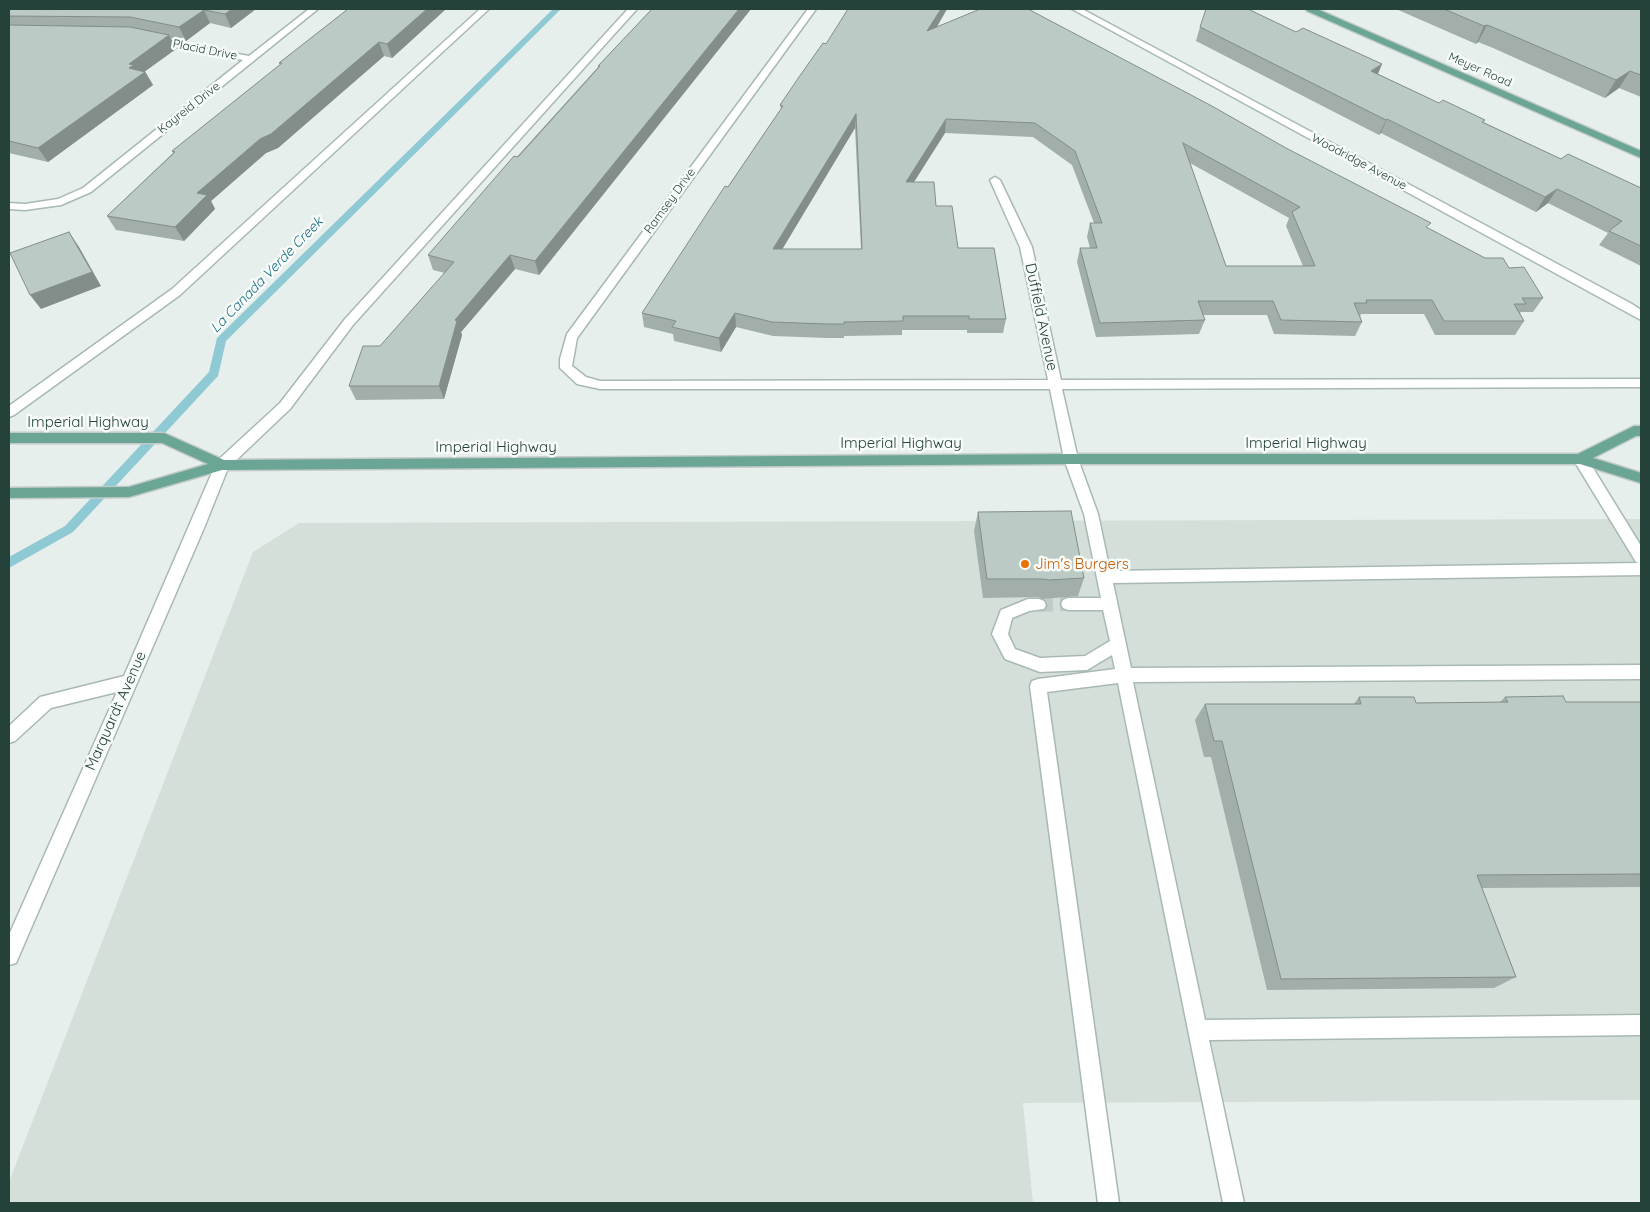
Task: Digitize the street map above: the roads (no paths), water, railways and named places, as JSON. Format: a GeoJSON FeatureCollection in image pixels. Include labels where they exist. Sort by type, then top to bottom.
{"type":"FeatureCollection","features":[{"type":"Feature","properties":{"kind":"main road","name":"Meyer Road"},"geometry":{"type":"LineString","coordinates":[[1310,9],[1641,155]]}},
{"type":"Feature","properties":{"kind":"main road","name":"Imperial Highway"},"geometry":{"type":"LineString","coordinates":[[1580,460],[1634,431],[1641,431]]}},
{"type":"Feature","properties":{"kind":"main road","name":"Imperial Highway"},"geometry":{"type":"LineString","coordinates":[[15,438],[164,438],[215,461],[1580,460],[1641,478]]}},
{"type":"Feature","properties":{"kind":"main road","name":"Imperial Highway"},"geometry":{"type":"LineString","coordinates":[[9,493],[129,492],[194,473],[215,461]]}},
{"type":"Feature","properties":{"kind":"street","name":"Kayreid Drive"},"geometry":{"type":"LineString","coordinates":[[9,206],[25,207],[61,202],[87,190],[314,9]]}},
{"type":"Feature","properties":{"kind":"street"},"geometry":{"type":"LineString","coordinates":[[9,412],[176,292],[485,9]]}},
{"type":"Feature","properties":{"kind":"street"},"geometry":{"type":"LineString","coordinates":[[215,461],[285,406],[349,322],[634,9]]}},
{"type":"Feature","properties":{"kind":"street","name":"Ramsey Drive"},"geometry":{"type":"LineString","coordinates":[[812,9],[570,337],[566,368],[582,381],[600,385],[1055,384]]}},
{"type":"Feature","properties":{"kind":"street","name":"Woodridge Avenue"},"geometry":{"type":"LineString","coordinates":[[1076,9],[1628,307],[1641,316]]}},
{"type":"Feature","properties":{"kind":"street","name":"Placid Drive"},"geometry":{"type":"LineString","coordinates":[[146,38],[251,59]]}},
{"type":"Feature","properties":{"kind":"street","name":"Duffield Avenue"},"geometry":{"type":"LineString","coordinates":[[996,180],[1026,247],[1071,459],[1092,514],[1234,1203]]}},
{"type":"Feature","properties":{"kind":"street"},"geometry":{"type":"LineString","coordinates":[[1055,384],[1641,383]]}},
{"type":"Feature","properties":{"kind":"street"},"geometry":{"type":"LineString","coordinates":[[1580,460],[1641,558]]}},
{"type":"Feature","properties":{"kind":"street","name":"Marquardt Avenue"},"geometry":{"type":"LineString","coordinates":[[9,956],[197,528],[215,461]]}},
{"type":"Feature","properties":{"kind":"street"},"geometry":{"type":"LineString","coordinates":[[1104,577],[1641,569]]}},
{"type":"Feature","properties":{"kind":"street"},"geometry":{"type":"LineString","coordinates":[[1068,604],[1110,604]]}},
{"type":"Feature","properties":{"kind":"street"},"geometry":{"type":"LineString","coordinates":[[1039,605],[1028,605],[1006,614],[1000,634],[1010,654],[1040,665],[1087,663],[1118,644]]}},
{"type":"Feature","properties":{"kind":"street"},"geometry":{"type":"LineString","coordinates":[[1108,1203],[1038,686],[1124,675],[1641,672]]}},
{"type":"Feature","properties":{"kind":"street"},"geometry":{"type":"LineString","coordinates":[[9,736],[46,702],[129,682]]}},
{"type":"Feature","properties":{"kind":"street"},"geometry":{"type":"LineString","coordinates":[[1198,1030],[1641,1025]]}},
{"type":"Feature","properties":{"kind":"waterway","name":"La Canada Verde Creek"},"geometry":{"type":"LineString","coordinates":[[9,563],[69,529],[214,373],[221,340],[557,9]]}},
{"type":"Feature","properties":{"kind":"tunnel"},"geometry":{"type":"LineString","coordinates":[[1039,605],[1068,604]]}},
{"type":"Feature","properties":{"kind":"place","name":"Jim's Burgers"},"geometry":{"type":"Point","coordinates":[1025,564]}}]}
